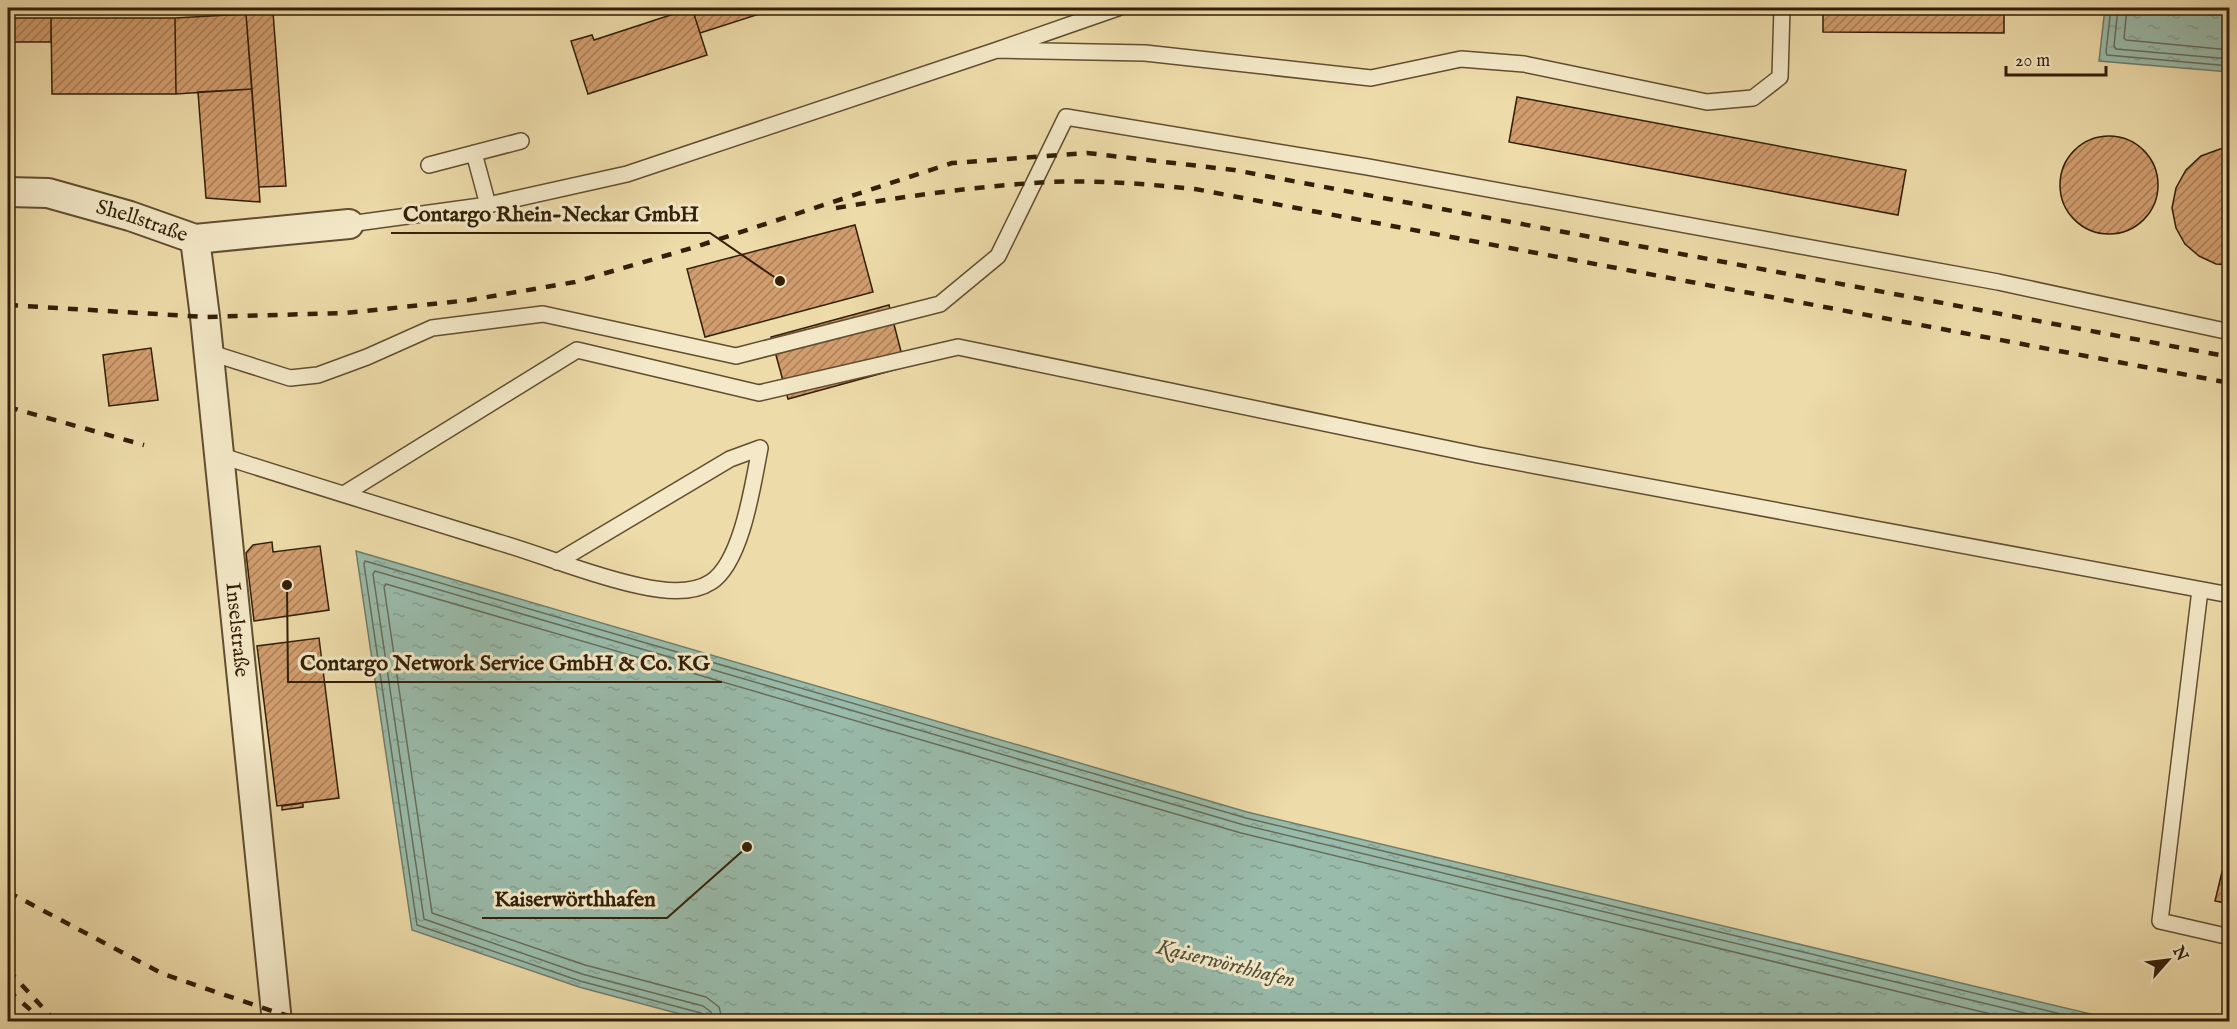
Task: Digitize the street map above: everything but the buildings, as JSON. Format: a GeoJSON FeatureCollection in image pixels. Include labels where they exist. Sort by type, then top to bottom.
{"type":"FeatureCollection","features":[{"type":"Feature","properties":{"kind":"street","name":"Shellstraße"},"geometry":{"type":"LineString","coordinates":[[8,192],[48,193],[130,216],[195,239],[349,224]]}},
{"type":"Feature","properties":{"kind":"street","name":"Inselstraße"},"geometry":{"type":"LineString","coordinates":[[195,239],[277,1022]]}},
{"type":"Feature","properties":{"kind":"lane"},"geometry":{"type":"LineString","coordinates":[[349,224],[488,205],[627,174],[1118,8]]}},
{"type":"Feature","properties":{"kind":"lane"},"geometry":{"type":"LineString","coordinates":[[997,50],[1145,52],[1371,78],[1461,59],[1524,64],[1707,102],[1753,98],[1780,77],[1782,8]]}},
{"type":"Feature","properties":{"kind":"lane"},"geometry":{"type":"LineString","coordinates":[[208,352],[290,378],[318,375],[367,357],[432,328],[543,314],[736,356],[940,304],[998,256],[1066,117],[1368,167],[1998,282],[2229,332]]}},
{"type":"Feature","properties":{"kind":"lane"},"geometry":{"type":"LineString","coordinates":[[429,165],[520,141]]}},
{"type":"Feature","properties":{"kind":"lane"},"geometry":{"type":"LineString","coordinates":[[474,153],[488,205]]}},
{"type":"Feature","properties":{"kind":"lane"},"geometry":{"type":"LineString","coordinates":[[344,494],[577,350],[759,393],[958,346],[1478,455],[2229,595]]}},
{"type":"Feature","properties":{"kind":"lane"},"geometry":{"type":"LineString","coordinates":[[219,455],[557,562],[641,587],[689,590],[710,583],[725,569],[743,527],[760,448],[730,459],[557,562]]}},
{"type":"Feature","properties":{"kind":"lane"},"geometry":{"type":"LineString","coordinates":[[2200,590],[2160,921],[2229,937]]}},
{"type":"Feature","properties":{"kind":"water"},"geometry":{"type":"Polygon","coordinates":[[[2105,8],[2229,8],[2229,72],[2099,61],[2105,8]]]}},
{"type":"Feature","properties":{"kind":"water"},"geometry":{"type":"Polygon","coordinates":[[[356,551],[1247,812],[2120,1021],[710,1022],[579,987],[412,930],[356,551]]]}},
{"type":"Feature","properties":{"kind":"railway"},"geometry":{"type":"LineString","coordinates":[[8,305],[205,317],[346,313],[470,300],[575,282],[692,248],[952,163],[1087,153],[1234,170],[2230,357]]}},
{"type":"Feature","properties":{"kind":"railway"},"geometry":{"type":"LineString","coordinates":[[836,208],[942,192],[1049,182],[1122,183],[1195,189],[2230,383]]}},
{"type":"Feature","properties":{"kind":"railway"},"geometry":{"type":"LineString","coordinates":[[8,407],[144,445]]}},
{"type":"Feature","properties":{"kind":"railway"},"geometry":{"type":"LineString","coordinates":[[8,892],[163,974],[311,1022]]}},
{"type":"Feature","properties":{"kind":"railway"},"geometry":{"type":"LineString","coordinates":[[8,970],[56,1022]]}},
{"type":"Feature","properties":{"kind":"railway"},"geometry":{"type":"LineString","coordinates":[[8,990],[44,1022]]}},
{"type":"Feature","properties":{"kind":"place","name":"Contargo Rhein-Neckar GmbH"},"geometry":{"type":"Point","coordinates":[780,281]}},
{"type":"Feature","properties":{"kind":"place","name":"Contargo Network Service GmbH & Co. KG"},"geometry":{"type":"Point","coordinates":[287,585]}},
{"type":"Feature","properties":{"kind":"place","name":"Kaiserwörthhafen"},"geometry":{"type":"Point","coordinates":[747,847]}}]}
